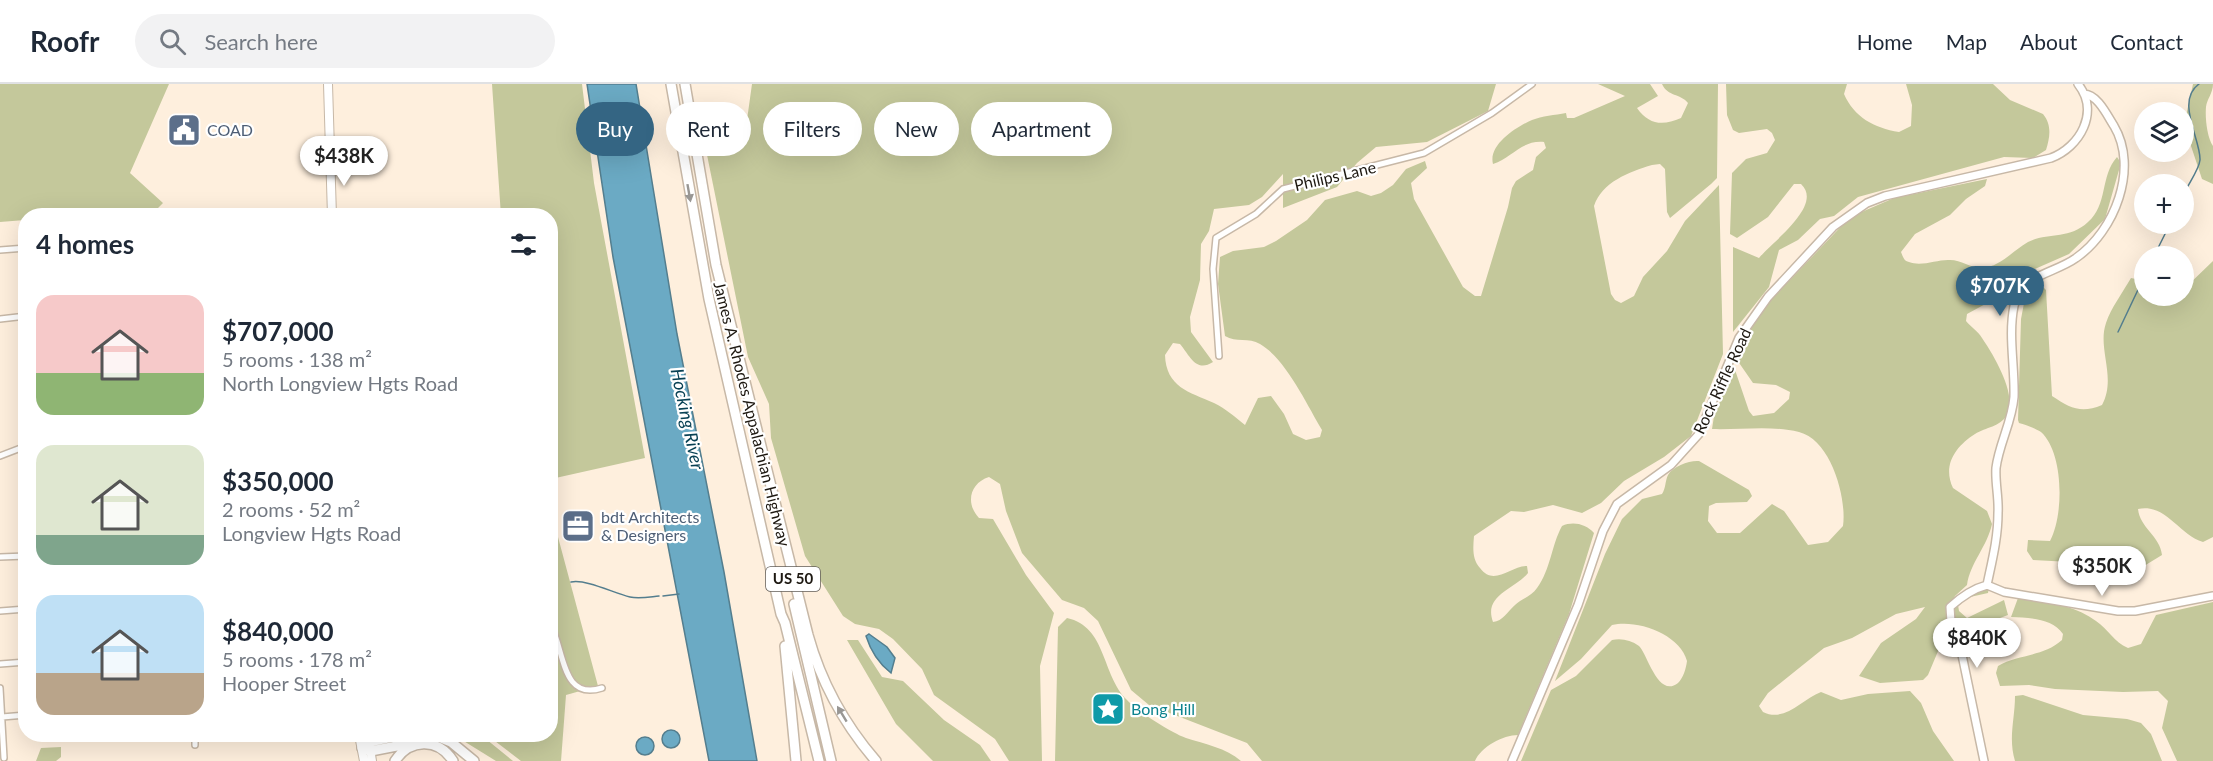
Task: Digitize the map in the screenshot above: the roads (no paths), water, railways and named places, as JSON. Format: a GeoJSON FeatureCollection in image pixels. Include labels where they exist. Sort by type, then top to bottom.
{"type":"FeatureCollection","features":[{"type":"Feature","properties":{"kind":"highway","name":"James A. Rhodes Appalachian Highway"},"geometry":{"type":"LineString","coordinates":[[671,84],[710,299],[781,614],[819,761]]}},
{"type":"Feature","properties":{"kind":"highway","name":"James A. Rhodes Appalachian Highway"},"geometry":{"type":"LineString","coordinates":[[685,84],[710,236],[743,382],[812,651],[839,710],[876,761]]}},
{"type":"Feature","properties":{"kind":"highway"},"geometry":{"type":"LineString","coordinates":[[743,382],[831,761]]}},
{"type":"Feature","properties":{"kind":"highway"},"geometry":{"type":"LineString","coordinates":[[781,614],[796,761]]}},
{"type":"Feature","properties":{"kind":"highway"},"geometry":{"type":"LineString","coordinates":[[368,748],[384,742]]}},
{"type":"Feature","properties":{"kind":"highway"},"geometry":{"type":"LineString","coordinates":[[451,742],[474,761]]}},
{"type":"Feature","properties":{"kind":"highway"},"geometry":{"type":"LineString","coordinates":[[368,748],[422,743],[442,750],[453,761]]}},
{"type":"Feature","properties":{"kind":"highway"},"geometry":{"type":"LineString","coordinates":[[395,761],[405,749],[422,743]]}},
{"type":"Feature","properties":{"kind":"main road"},"geometry":{"type":"LineString","coordinates":[[328,84],[332,208]]}},
{"type":"Feature","properties":{"kind":"main road"},"geometry":{"type":"LineString","coordinates":[[364,761],[368,748]]}},
{"type":"Feature","properties":{"kind":"street","name":"Philips Lane"},"geometry":{"type":"LineString","coordinates":[[1219,356],[1213,269],[1216,238],[1256,214],[1283,189],[1424,153],[1492,113],[1532,84]]}},
{"type":"Feature","properties":{"kind":"street","name":"Rock Riffle Road"},"geometry":{"type":"LineString","coordinates":[[1512,761],[1578,605],[1610,514],[1627,495],[1671,465],[1699,434],[1738,338],[1768,297],[1833,227],[1867,203],[1885,196],[2051,158],[2067,151],[2076,141],[2086,121],[2087,105],[2078,84]]}},
{"type":"Feature","properties":{"kind":"street"},"geometry":{"type":"LineString","coordinates":[[1987,585],[1998,527],[1996,471],[2014,399],[2012,325],[2017,297],[2026,285],[2040,274],[2074,260],[2090,248],[2111,212],[2123,184],[2124,145],[2094,98],[2084,94]]}},
{"type":"Feature","properties":{"kind":"street"},"geometry":{"type":"LineString","coordinates":[[0,250],[18,249]]}},
{"type":"Feature","properties":{"kind":"street"},"geometry":{"type":"LineString","coordinates":[[0,319],[18,317]]}},
{"type":"Feature","properties":{"kind":"street"},"geometry":{"type":"LineString","coordinates":[[0,456],[18,449]]}},
{"type":"Feature","properties":{"kind":"street"},"geometry":{"type":"LineString","coordinates":[[0,557],[18,556]]}},
{"type":"Feature","properties":{"kind":"street"},"geometry":{"type":"LineString","coordinates":[[1984,761],[1961,650],[1949,615],[1950,607],[1957,600],[1976,588],[1987,585],[2004,592],[2118,610],[2135,610],[2213,596]]}},
{"type":"Feature","properties":{"kind":"street"},"geometry":{"type":"LineString","coordinates":[[0,611],[18,610]]}},
{"type":"Feature","properties":{"kind":"street"},"geometry":{"type":"LineString","coordinates":[[558,646],[567,672],[576,686],[586,691],[602,688]]}},
{"type":"Feature","properties":{"kind":"street"},"geometry":{"type":"LineString","coordinates":[[0,664],[18,663]]}},
{"type":"Feature","properties":{"kind":"street"},"geometry":{"type":"LineString","coordinates":[[0,688],[4,758]]}},
{"type":"Feature","properties":{"kind":"street"},"geometry":{"type":"LineString","coordinates":[[2,717],[18,716]]}},
{"type":"Feature","properties":{"kind":"water"},"geometry":{"type":"Polygon","coordinates":[[[587,84],[636,84],[639,102],[590,102],[587,84]]]}},
{"type":"Feature","properties":{"kind":"water","name":"Hocking River"},"geometry":{"type":"Polygon","coordinates":[[[598,156],[648,156],[677,334],[724,572],[757,761],[709,761],[613,257],[598,156]]]}},
{"type":"Feature","properties":{"kind":"water"},"geometry":{"type":"Polygon","coordinates":[[[869,634],[887,647],[895,658],[891,673],[873,652],[866,636],[869,634]]]}},
{"type":"Feature","properties":{"kind":"water"},"geometry":{"type":"Polygon","coordinates":[[[671,730],[677,733],[680,739],[677,745],[671,748],[665,745],[662,739],[665,733],[671,730]]]}},
{"type":"Feature","properties":{"kind":"water"},"geometry":{"type":"Polygon","coordinates":[[[641,737],[649,737],[654,742],[652,753],[641,755],[636,750],[636,742],[641,737]]]}},
{"type":"Feature","properties":{"kind":"waterway"},"geometry":{"type":"LineString","coordinates":[[2194,175],[2200,160],[2191,121],[2189,100],[2192,91],[2199,84]]}},
{"type":"Feature","properties":{"kind":"waterway"},"geometry":{"type":"LineString","coordinates":[[2159,246],[2165,234]]}},
{"type":"Feature","properties":{"kind":"waterway"},"geometry":{"type":"LineString","coordinates":[[2118,332],[2134,298]]}},
{"type":"Feature","properties":{"kind":"waterway"},"geometry":{"type":"LineString","coordinates":[[571,582],[592,584],[633,598],[659,596]]}},
{"type":"Feature","properties":{"kind":"waterway"},"geometry":{"type":"LineString","coordinates":[[663,596],[679,594]]}},
{"type":"Feature","properties":{"kind":"place","name":"COAD"},"geometry":{"type":"Point","coordinates":[184,130]}},
{"type":"Feature","properties":{"kind":"place","name":"bdt Architects & Designers"},"geometry":{"type":"Point","coordinates":[578,526]}},
{"type":"Feature","properties":{"kind":"place","name":"Bong Hill"},"geometry":{"type":"Point","coordinates":[1108,709]}}]}
